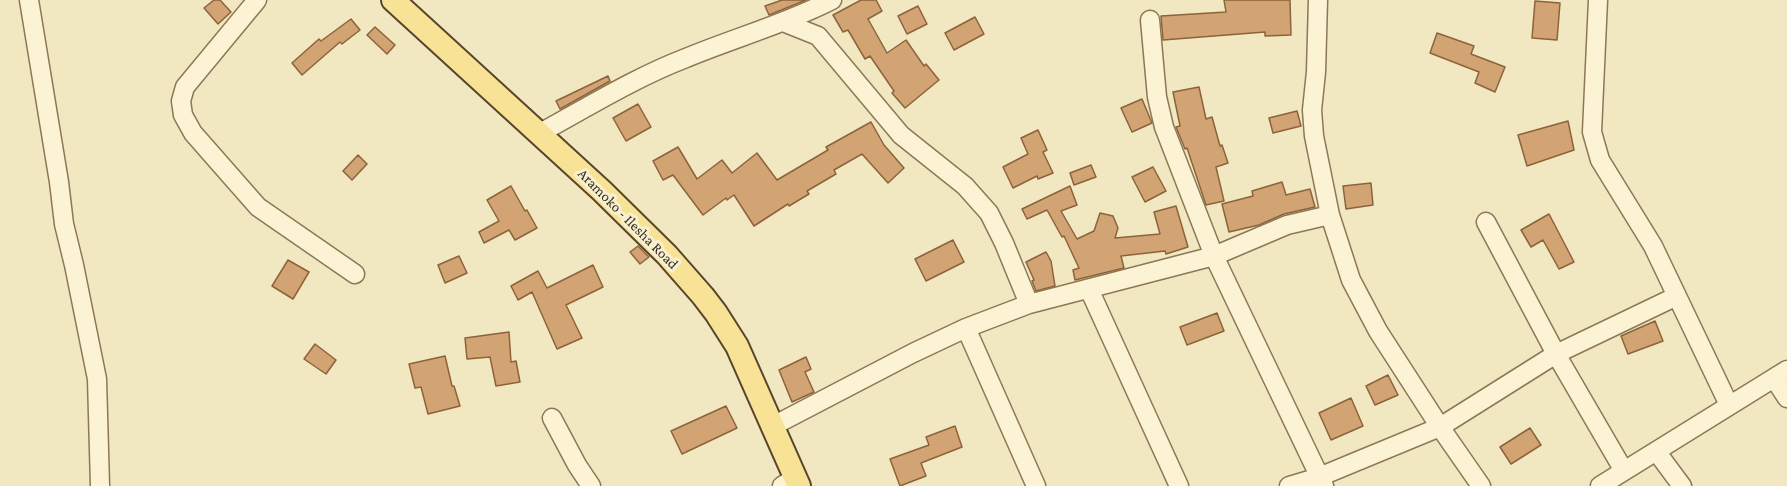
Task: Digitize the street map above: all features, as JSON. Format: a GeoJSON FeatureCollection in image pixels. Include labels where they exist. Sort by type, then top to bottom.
{"type":"FeatureCollection","features":[{"type":"Feature","properties":{"kind":"main road","name":"Aramoko - Ilesha Road"},"geometry":{"type":"LineString","coordinates":[[393,0],[602,191],[667,255],[716,313],[736,346],[792,483]]}},
{"type":"Feature","properties":{"kind":"street"},"geometry":{"type":"LineString","coordinates":[[29,0],[59,182],[63,224],[74,265],[97,379],[100,486]]}},
{"type":"Feature","properties":{"kind":"street"},"geometry":{"type":"LineString","coordinates":[[257,0],[185,87],[181,101],[183,115],[193,134],[258,207],[355,274]]}},
{"type":"Feature","properties":{"kind":"street"},"geometry":{"type":"LineString","coordinates":[[1317,0],[1316,72],[1312,110],[1314,136],[1330,215],[1352,280],[1378,331],[1481,486]]}},
{"type":"Feature","properties":{"kind":"street"},"geometry":{"type":"LineString","coordinates":[[1598,0],[1592,132],[1600,160],[1653,246],[1729,405]]}},
{"type":"Feature","properties":{"kind":"street"},"geometry":{"type":"LineString","coordinates":[[538,134],[649,74],[824,4]]}},
{"type":"Feature","properties":{"kind":"street"},"geometry":{"type":"LineString","coordinates":[[818,36],[824,4]]}},
{"type":"Feature","properties":{"kind":"street"},"geometry":{"type":"LineString","coordinates":[[1150,20],[1157,96],[1164,127],[1214,256],[1321,482]]}},
{"type":"Feature","properties":{"kind":"street"},"geometry":{"type":"LineString","coordinates":[[783,22],[818,36],[901,135],[965,186],[989,213],[1029,304]]}},
{"type":"Feature","properties":{"kind":"street"},"geometry":{"type":"LineString","coordinates":[[771,427],[913,353],[966,328],[1029,304],[1214,256],[1287,225],[1330,215]]}},
{"type":"Feature","properties":{"kind":"street"},"geometry":{"type":"LineString","coordinates":[[1486,222],[1556,354],[1624,471]]}},
{"type":"Feature","properties":{"kind":"street"},"geometry":{"type":"LineString","coordinates":[[1089,289],[1179,486]]}},
{"type":"Feature","properties":{"kind":"street"},"geometry":{"type":"LineString","coordinates":[[1289,486],[1321,482],[1440,427],[1556,354],[1677,296]]}},
{"type":"Feature","properties":{"kind":"street"},"geometry":{"type":"LineString","coordinates":[[966,328],[1036,486]]}},
{"type":"Feature","properties":{"kind":"street"},"geometry":{"type":"LineString","coordinates":[[1600,486],[1780,374],[1787,398]]}},
{"type":"Feature","properties":{"kind":"street"},"geometry":{"type":"LineString","coordinates":[[552,418],[591,486]]}},
{"type":"Feature","properties":{"kind":"street"},"geometry":{"type":"LineString","coordinates":[[1656,451],[1682,486]]}},
{"type":"Feature","properties":{"kind":"building"},"geometry":{"type":"Polygon","coordinates":[[[214,0],[220,0],[231,12],[218,24],[204,8],[214,0]]]}},
{"type":"Feature","properties":{"kind":"building"},"geometry":{"type":"Polygon","coordinates":[[[782,0],[806,0],[769,15],[765,6],[782,0]]]}},
{"type":"Feature","properties":{"kind":"building"},"geometry":{"type":"Polygon","coordinates":[[[861,0],[876,0],[882,11],[868,19],[887,53],[906,40],[924,66],[926,64],[939,80],[905,108],[892,93],[894,91],[870,56],[865,59],[848,30],[843,32],[833,15],[861,0]]]}},
{"type":"Feature","properties":{"kind":"building"},"geometry":{"type":"Polygon","coordinates":[[[1224,0],[1290,0],[1291,35],[1265,36],[1265,32],[1163,40],[1161,16],[1226,12],[1224,0]]]}},
{"type":"Feature","properties":{"kind":"building"},"geometry":{"type":"Polygon","coordinates":[[[1535,1],[1560,3],[1557,40],[1532,38],[1535,1]]]}},
{"type":"Feature","properties":{"kind":"building"},"geometry":{"type":"Polygon","coordinates":[[[918,6],[927,24],[907,34],[898,16],[918,6]]]}},
{"type":"Feature","properties":{"kind":"building"},"geometry":{"type":"Polygon","coordinates":[[[975,17],[984,34],[954,50],[945,33],[975,17]]]}},
{"type":"Feature","properties":{"kind":"building"},"geometry":{"type":"Polygon","coordinates":[[[351,19],[360,30],[342,44],[340,42],[302,75],[292,63],[319,39],[321,41],[351,19]]]}},
{"type":"Feature","properties":{"kind":"building"},"geometry":{"type":"Polygon","coordinates":[[[375,27],[395,45],[387,54],[367,35],[375,27]]]}},
{"type":"Feature","properties":{"kind":"building"},"geometry":{"type":"Polygon","coordinates":[[[1437,33],[1474,46],[1471,54],[1505,67],[1495,92],[1475,83],[1479,72],[1430,53],[1437,33]]]}},
{"type":"Feature","properties":{"kind":"building"},"geometry":{"type":"Polygon","coordinates":[[[608,76],[610,81],[560,109],[556,101],[608,76]]]}},
{"type":"Feature","properties":{"kind":"building"},"geometry":{"type":"Polygon","coordinates":[[[1199,87],[1206,119],[1212,117],[1220,146],[1222,145],[1228,163],[1216,167],[1224,201],[1206,205],[1187,148],[1185,149],[1176,127],[1180,126],[1173,92],[1199,87]]]}},
{"type":"Feature","properties":{"kind":"building"},"geometry":{"type":"Polygon","coordinates":[[[1142,99],[1152,123],[1132,132],[1121,108],[1142,99]]]}},
{"type":"Feature","properties":{"kind":"building"},"geometry":{"type":"Polygon","coordinates":[[[638,104],[651,127],[626,141],[613,118],[638,104]]]}},
{"type":"Feature","properties":{"kind":"building"},"geometry":{"type":"Polygon","coordinates":[[[1297,111],[1301,126],[1273,133],[1269,118],[1297,111]]]}},
{"type":"Feature","properties":{"kind":"building"},"geometry":{"type":"Polygon","coordinates":[[[1568,121],[1574,150],[1527,166],[1518,135],[1568,121]]]}},
{"type":"Feature","properties":{"kind":"building"},"geometry":{"type":"Polygon","coordinates":[[[871,122],[884,145],[904,168],[888,183],[862,154],[834,170],[836,174],[807,191],[809,194],[789,206],[788,204],[754,226],[734,195],[727,200],[726,198],[703,215],[673,175],[663,180],[653,161],[678,147],[697,179],[722,160],[732,173],[757,153],[777,180],[828,150],[826,147],[871,122]]]}},
{"type":"Feature","properties":{"kind":"building"},"geometry":{"type":"Polygon","coordinates":[[[1038,130],[1047,150],[1043,152],[1053,173],[1038,179],[1037,176],[1013,188],[1003,167],[1028,154],[1021,138],[1038,130]]]}},
{"type":"Feature","properties":{"kind":"building"},"geometry":{"type":"Polygon","coordinates":[[[358,155],[367,164],[352,180],[343,171],[358,155]]]}},
{"type":"Feature","properties":{"kind":"building"},"geometry":{"type":"Polygon","coordinates":[[[1091,165],[1096,177],[1074,185],[1070,173],[1091,165]]]}},
{"type":"Feature","properties":{"kind":"building"},"geometry":{"type":"Polygon","coordinates":[[[1153,167],[1166,191],[1145,202],[1132,177],[1153,167]]]}},
{"type":"Feature","properties":{"kind":"building"},"geometry":{"type":"Polygon","coordinates":[[[1282,182],[1286,195],[1310,189],[1315,207],[1284,214],[1259,225],[1229,232],[1222,204],[1253,196],[1252,191],[1282,182]]]}},
{"type":"Feature","properties":{"kind":"building"},"geometry":{"type":"Polygon","coordinates":[[[1371,183],[1373,205],[1346,209],[1343,186],[1371,183]]]}},
{"type":"Feature","properties":{"kind":"building"},"geometry":{"type":"Polygon","coordinates":[[[511,186],[537,228],[515,240],[509,230],[484,243],[479,232],[499,221],[487,200],[511,186]]]}},
{"type":"Feature","properties":{"kind":"building"},"geometry":{"type":"Polygon","coordinates":[[[1070,186],[1077,205],[1061,211],[1077,239],[1094,231],[1100,213],[1113,216],[1118,228],[1115,238],[1160,234],[1154,212],[1176,206],[1188,247],[1166,254],[1165,251],[1121,256],[1124,268],[1075,280],[1073,270],[1079,268],[1064,236],[1062,237],[1047,210],[1027,219],[1022,209],[1070,186]]]}},
{"type":"Feature","properties":{"kind":"building"},"geometry":{"type":"Polygon","coordinates":[[[1549,214],[1574,262],[1559,269],[1543,240],[1531,247],[1521,230],[1549,214]]]}},
{"type":"Feature","properties":{"kind":"building"},"geometry":{"type":"Polygon","coordinates":[[[953,240],[964,262],[926,281],[915,259],[953,240]]]}},
{"type":"Feature","properties":{"kind":"building"},"geometry":{"type":"Polygon","coordinates":[[[638,246],[649,257],[640,264],[630,252],[638,246]]]}},
{"type":"Feature","properties":{"kind":"building"},"geometry":{"type":"Polygon","coordinates":[[[1046,252],[1051,261],[1055,286],[1036,291],[1026,262],[1046,252]]]}},
{"type":"Feature","properties":{"kind":"building"},"geometry":{"type":"Polygon","coordinates":[[[459,256],[467,273],[445,283],[438,265],[459,256]]]}},
{"type":"Feature","properties":{"kind":"building"},"geometry":{"type":"Polygon","coordinates":[[[288,260],[309,272],[293,299],[272,286],[288,260]]]}},
{"type":"Feature","properties":{"kind":"building"},"geometry":{"type":"Polygon","coordinates":[[[593,265],[603,287],[566,305],[582,338],[557,349],[532,292],[518,300],[511,286],[538,271],[547,288],[593,265]]]}},
{"type":"Feature","properties":{"kind":"building"},"geometry":{"type":"Polygon","coordinates":[[[1217,313],[1224,331],[1187,345],[1180,327],[1217,313]]]}},
{"type":"Feature","properties":{"kind":"building"},"geometry":{"type":"Polygon","coordinates":[[[1655,321],[1663,341],[1628,354],[1621,336],[1655,321]]]}},
{"type":"Feature","properties":{"kind":"building"},"geometry":{"type":"Polygon","coordinates":[[[509,332],[511,362],[516,361],[520,382],[496,386],[490,357],[467,359],[465,338],[509,332]]]}},
{"type":"Feature","properties":{"kind":"building"},"geometry":{"type":"Polygon","coordinates":[[[315,344],[336,360],[326,374],[304,359],[315,344]]]}},
{"type":"Feature","properties":{"kind":"building"},"geometry":{"type":"Polygon","coordinates":[[[445,356],[452,386],[454,386],[460,406],[428,414],[421,387],[415,388],[409,364],[445,356]]]}},
{"type":"Feature","properties":{"kind":"building"},"geometry":{"type":"Polygon","coordinates":[[[806,357],[811,369],[805,372],[814,392],[792,402],[779,370],[806,357]]]}},
{"type":"Feature","properties":{"kind":"building"},"geometry":{"type":"Polygon","coordinates":[[[1388,375],[1398,395],[1375,405],[1366,386],[1388,375]]]}},
{"type":"Feature","properties":{"kind":"building"},"geometry":{"type":"Polygon","coordinates":[[[1351,398],[1363,426],[1331,440],[1319,413],[1351,398]]]}},
{"type":"Feature","properties":{"kind":"building"},"geometry":{"type":"Polygon","coordinates":[[[726,406],[737,428],[682,454],[671,431],[726,406]]]}},
{"type":"Feature","properties":{"kind":"building"},"geometry":{"type":"Polygon","coordinates":[[[955,426],[962,447],[921,463],[926,476],[900,486],[890,459],[929,445],[926,437],[955,426]]]}},
{"type":"Feature","properties":{"kind":"building"},"geometry":{"type":"Polygon","coordinates":[[[1530,428],[1541,445],[1511,464],[1500,447],[1530,428]]]}}]}
